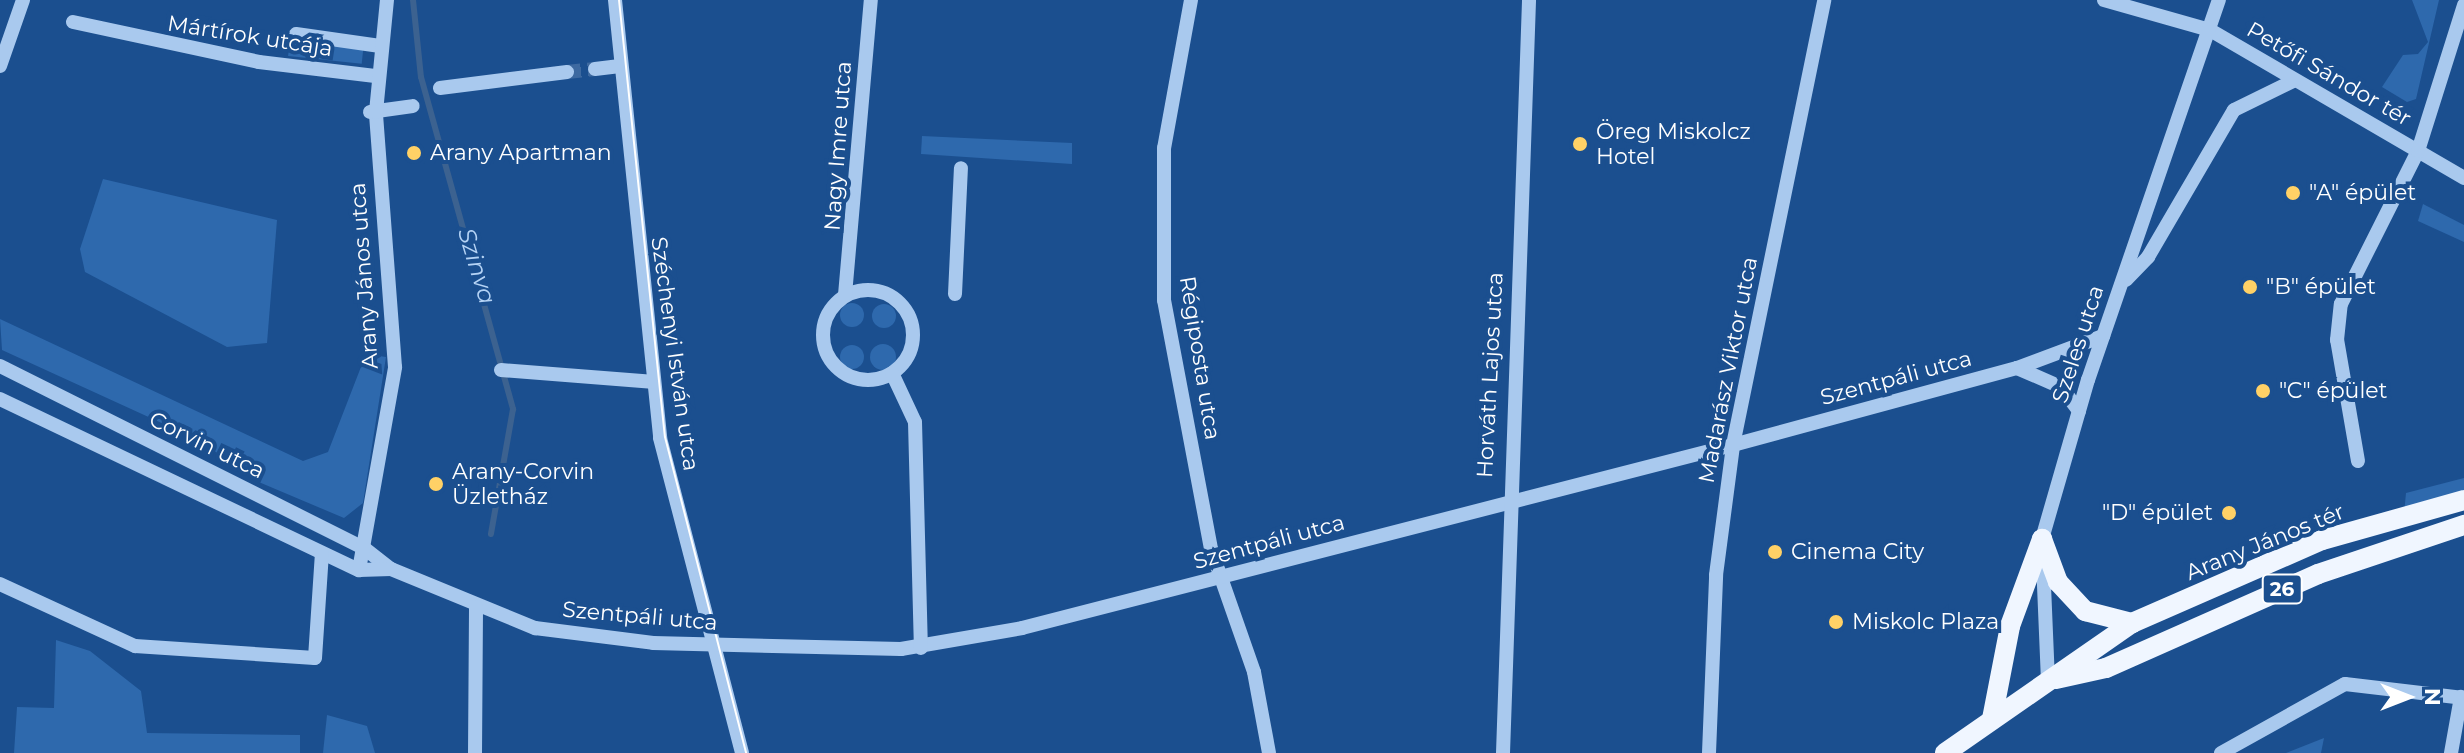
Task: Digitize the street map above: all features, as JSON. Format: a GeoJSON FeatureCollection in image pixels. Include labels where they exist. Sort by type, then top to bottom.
{"type":"FeatureCollection","features":[{"type":"Feature","properties":{"kind":"main road","name":"Arany János tér"},"geometry":{"type":"LineString","coordinates":[[2132,623],[2322,540],[2464,500]]}},
{"type":"Feature","properties":{"kind":"main road","name":"26"},"geometry":{"type":"LineString","coordinates":[[2048,681],[2106,668],[2318,574],[2464,525]]}},
{"type":"Feature","properties":{"kind":"main road"},"geometry":{"type":"LineString","coordinates":[[2042,539],[2058,582],[2085,611],[2132,623]]}},
{"type":"Feature","properties":{"kind":"main road"},"geometry":{"type":"LineString","coordinates":[[1992,719],[2010,626],[2042,539]]}},
{"type":"Feature","properties":{"kind":"main road","name":"26"},"geometry":{"type":"LineString","coordinates":[[1945,753],[2132,623]]}},
{"type":"Feature","properties":{"kind":"street"},"geometry":{"type":"LineString","coordinates":[[0,66],[23,0]]}},
{"type":"Feature","properties":{"kind":"street","name":"Arany János utca"},"geometry":{"type":"LineString","coordinates":[[359,570],[395,367],[371,112],[387,0]]}},
{"type":"Feature","properties":{"kind":"street","name":"Széchenyi István utca"},"geometry":{"type":"LineString","coordinates":[[615,0],[618,66],[652,382],[670,483],[742,753]]}},
{"type":"Feature","properties":{"kind":"street","name":"Nagy Imre utca"},"geometry":{"type":"LineString","coordinates":[[845,295],[871,0]]}},
{"type":"Feature","properties":{"kind":"street","name":"Régiposta utca"},"geometry":{"type":"LineString","coordinates":[[1191,0],[1164,148],[1164,300],[1220,578],[1254,672],[1269,753]]}},
{"type":"Feature","properties":{"kind":"street","name":"Horváth Lajos utca"},"geometry":{"type":"LineString","coordinates":[[1503,753],[1507,475],[1529,0]]}},
{"type":"Feature","properties":{"kind":"street","name":"Madarász Viktor utca"},"geometry":{"type":"LineString","coordinates":[[1709,753],[1716,575],[1733,445],[1824,0]]}},
{"type":"Feature","properties":{"kind":"street","name":"Petőfi Sándor tér"},"geometry":{"type":"LineString","coordinates":[[2104,0],[2210,30],[2418,151],[2460,37],[2464,5]]}},
{"type":"Feature","properties":{"kind":"street","name":"Szeles utca"},"geometry":{"type":"LineString","coordinates":[[2048,681],[2042,539],[2103,336],[2219,0]]}},
{"type":"Feature","properties":{"kind":"street","name":"Mártírok utcája"},"geometry":{"type":"LineString","coordinates":[[73,22],[259,62],[375,76]]}},
{"type":"Feature","properties":{"kind":"street"},"geometry":{"type":"LineString","coordinates":[[296,34],[380,46]]}},
{"type":"Feature","properties":{"kind":"street"},"geometry":{"type":"LineString","coordinates":[[595,69],[618,66]]}},
{"type":"Feature","properties":{"kind":"street"},"geometry":{"type":"LineString","coordinates":[[440,88],[567,72]]}},
{"type":"Feature","properties":{"kind":"street"},"geometry":{"type":"LineString","coordinates":[[2120,287],[2148,257],[2234,110],[2293,81]]}},
{"type":"Feature","properties":{"kind":"street"},"geometry":{"type":"LineString","coordinates":[[371,112],[413,106]]}},
{"type":"Feature","properties":{"kind":"street"},"geometry":{"type":"LineString","coordinates":[[2358,461],[2337,340],[2341,304],[2418,151],[2464,178]]}},
{"type":"Feature","properties":{"kind":"street"},"geometry":{"type":"LineString","coordinates":[[955,294],[961,168]]}},
{"type":"Feature","properties":{"kind":"street"},"geometry":{"type":"LineString","coordinates":[[884,292],[905,309],[914,336],[892,373],[868,380],[833,364],[823,326],[845,295],[884,292]]}},
{"type":"Feature","properties":{"kind":"street","name":"Szentpáli utca"},"geometry":{"type":"LineString","coordinates":[[435,589],[535,628],[714,645],[921,648],[1220,578],[1507,501],[1733,445],[2017,368],[2103,336]]}},
{"type":"Feature","properties":{"kind":"street","name":"Corvin utca"},"geometry":{"type":"LineString","coordinates":[[0,366],[364,548],[391,569],[435,589]]}},
{"type":"Feature","properties":{"kind":"street"},"geometry":{"type":"LineString","coordinates":[[2017,368],[2061,387],[2079,411]]}},
{"type":"Feature","properties":{"kind":"street"},"geometry":{"type":"LineString","coordinates":[[501,370],[652,382]]}},
{"type":"Feature","properties":{"kind":"street"},"geometry":{"type":"LineString","coordinates":[[892,373],[915,422],[921,648]]}},
{"type":"Feature","properties":{"kind":"street","name":"Corvin utca"},"geometry":{"type":"LineString","coordinates":[[0,399],[359,570],[391,569]]}},
{"type":"Feature","properties":{"kind":"street"},"geometry":{"type":"LineString","coordinates":[[0,584],[135,646],[315,658],[322,553],[364,548]]}},
{"type":"Feature","properties":{"kind":"street"},"geometry":{"type":"LineString","coordinates":[[475,753],[473,684],[476,607]]}},
{"type":"Feature","properties":{"kind":"street"},"geometry":{"type":"LineString","coordinates":[[2221,753],[2345,684],[2462,698],[2451,753]]}},
{"type":"Feature","properties":{"kind":"shaded area"},"geometry":{"type":"Polygon","coordinates":[[[2412,0],[2439,0],[2416,99],[2407,102],[2382,87],[2403,55],[2418,54],[2428,42],[2412,0]]]}},
{"type":"Feature","properties":{"kind":"shaded area"},"geometry":{"type":"Polygon","coordinates":[[[290,38],[364,46],[362,64],[288,56],[290,38]]]}},
{"type":"Feature","properties":{"kind":"shaded area"},"geometry":{"type":"Polygon","coordinates":[[[922,136],[1072,143],[1072,164],[921,154],[922,136]]]}},
{"type":"Feature","properties":{"kind":"shaded area"},"geometry":{"type":"Polygon","coordinates":[[[103,179],[277,220],[267,343],[227,347],[85,272],[80,249],[103,179]]]}},
{"type":"Feature","properties":{"kind":"shaded area"},"geometry":{"type":"Polygon","coordinates":[[[2423,204],[2464,225],[2464,242],[2418,221],[2423,204]]]}},
{"type":"Feature","properties":{"kind":"shaded area"},"geometry":{"type":"Polygon","coordinates":[[[847,303],[857,303],[864,310],[864,320],[857,327],[847,327],[840,320],[840,310],[847,303]]]}},
{"type":"Feature","properties":{"kind":"shaded area"},"geometry":{"type":"Polygon","coordinates":[[[884,304],[893,307],[896,316],[893,325],[884,328],[875,325],[872,316],[875,307],[884,304]]]}},
{"type":"Feature","properties":{"kind":"shaded area"},"geometry":{"type":"Polygon","coordinates":[[[0,319],[303,461],[328,452],[366,354],[386,357],[363,503],[344,518],[254,480],[201,441],[2,350],[0,319]]]}},
{"type":"Feature","properties":{"kind":"shaded area"},"geometry":{"type":"Polygon","coordinates":[[[883,344],[892,348],[896,357],[892,366],[883,370],[874,366],[870,357],[874,348],[883,344]]]}},
{"type":"Feature","properties":{"kind":"shaded area"},"geometry":{"type":"Polygon","coordinates":[[[852,345],[861,348],[864,357],[861,366],[852,369],[843,366],[840,357],[843,348],[852,345]]]}},
{"type":"Feature","properties":{"kind":"shaded area"},"geometry":{"type":"Polygon","coordinates":[[[2464,478],[2464,496],[2404,514],[2406,493],[2464,478]]]}},
{"type":"Feature","properties":{"kind":"shaded area"},"geometry":{"type":"Polygon","coordinates":[[[56,640],[90,651],[141,691],[147,733],[300,735],[300,753],[14,753],[17,707],[54,708],[56,640]]]}},
{"type":"Feature","properties":{"kind":"shaded area"},"geometry":{"type":"Polygon","coordinates":[[[327,715],[367,726],[375,753],[323,753],[327,715]]]}},
{"type":"Feature","properties":{"kind":"shaded area"},"geometry":{"type":"Polygon","coordinates":[[[2324,738],[2321,753],[2286,753],[2324,738]]]}},
{"type":"Feature","properties":{"kind":"waterway","name":"Szinva"},"geometry":{"type":"LineString","coordinates":[[413,0],[421,77],[513,409],[491,534]]}},
{"type":"Feature","properties":{"kind":"tunnel"},"geometry":{"type":"LineString","coordinates":[[567,72],[595,69]]}},
{"type":"Feature","properties":{"kind":"tram line"},"geometry":{"type":"LineString","coordinates":[[619,0],[665,437],[746,753]]}},
{"type":"Feature","properties":{"kind":"place","name":"Öreg Miskolcz Hotel"},"geometry":{"type":"Point","coordinates":[1580,144]}},
{"type":"Feature","properties":{"kind":"place","name":"Arany Apartman"},"geometry":{"type":"Point","coordinates":[414,153]}},
{"type":"Feature","properties":{"kind":"place","name":"\"A\" épület"},"geometry":{"type":"Point","coordinates":[2293,193]}},
{"type":"Feature","properties":{"kind":"place","name":"\"B\" épület"},"geometry":{"type":"Point","coordinates":[2250,287]}},
{"type":"Feature","properties":{"kind":"place","name":"\"C\" épület"},"geometry":{"type":"Point","coordinates":[2263,391]}},
{"type":"Feature","properties":{"kind":"place","name":"Arany-Corvin Üzletház"},"geometry":{"type":"Point","coordinates":[436,484]}},
{"type":"Feature","properties":{"kind":"place","name":"\"D\" épület"},"geometry":{"type":"Point","coordinates":[2229,513]}},
{"type":"Feature","properties":{"kind":"place","name":"Cinema City"},"geometry":{"type":"Point","coordinates":[1775,552]}},
{"type":"Feature","properties":{"kind":"place","name":"Miskolc Plaza"},"geometry":{"type":"Point","coordinates":[1836,622]}}]}
